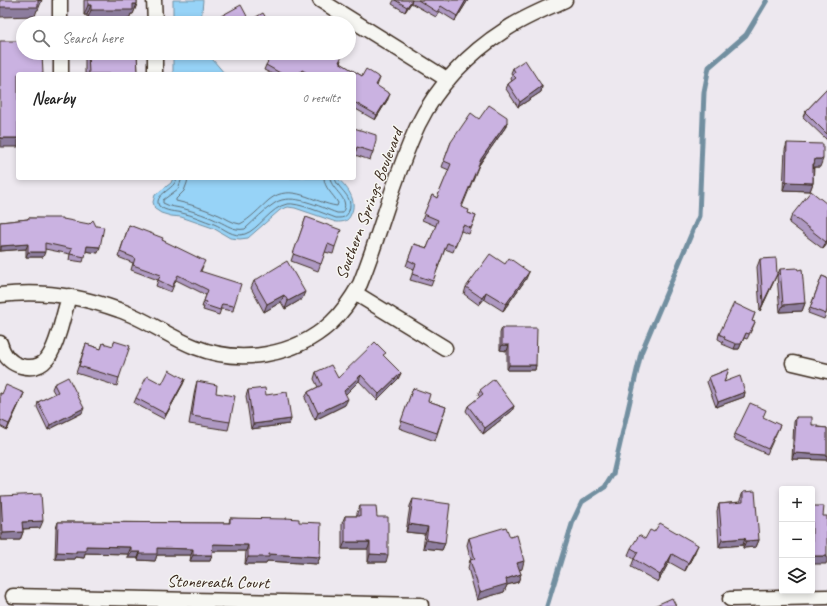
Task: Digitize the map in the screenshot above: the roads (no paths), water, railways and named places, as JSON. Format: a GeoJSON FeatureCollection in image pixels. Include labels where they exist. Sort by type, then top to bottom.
{"type":"FeatureCollection","features":[{"type":"Feature","properties":{"kind":"street"},"geometry":{"type":"LineString","coordinates":[[60,0],[60,16]]}},
{"type":"Feature","properties":{"kind":"street"},"geometry":{"type":"LineString","coordinates":[[154,0],[155,16]]}},
{"type":"Feature","properties":{"kind":"street"},"geometry":{"type":"LineString","coordinates":[[320,0],[346,16]]}},
{"type":"Feature","properties":{"kind":"street","name":"Southern Springs Boulevard"},"geometry":{"type":"LineString","coordinates":[[0,295],[36,294],[69,296],[91,301],[120,310],[141,319],[187,343],[217,354],[247,356],[276,352],[306,340],[331,323],[355,293],[364,275],[407,151],[419,124],[434,98],[469,57],[500,33],[520,21],[565,0]]}},
{"type":"Feature","properties":{"kind":"street"},"geometry":{"type":"LineString","coordinates":[[356,22],[448,80]]}},
{"type":"Feature","properties":{"kind":"street"},"geometry":{"type":"LineString","coordinates":[[61,60],[61,72]]}},
{"type":"Feature","properties":{"kind":"street"},"geometry":{"type":"LineString","coordinates":[[155,60],[155,72]]}},
{"type":"Feature","properties":{"kind":"street"},"geometry":{"type":"LineString","coordinates":[[355,293],[445,348]]}},
{"type":"Feature","properties":{"kind":"street"},"geometry":{"type":"LineString","coordinates":[[0,342],[5,356],[19,366],[35,366],[46,360],[54,350],[69,296]]}},
{"type":"Feature","properties":{"kind":"street"},"geometry":{"type":"LineString","coordinates":[[793,363],[827,371]]}},
{"type":"Feature","properties":{"kind":"street","name":"Stonereath Court"},"geometry":{"type":"LineString","coordinates":[[13,596],[181,603],[421,605]]}},
{"type":"Feature","properties":{"kind":"street"},"geometry":{"type":"LineString","coordinates":[[730,599],[827,598]]}},
{"type":"Feature","properties":{"kind":"water"},"geometry":{"type":"Polygon","coordinates":[[[173,0],[203,0],[202,16],[173,16],[173,0]]]}},
{"type":"Feature","properties":{"kind":"water"},"geometry":{"type":"Polygon","coordinates":[[[173,60],[213,60],[223,72],[173,72],[173,60]]]}},
{"type":"Feature","properties":{"kind":"water"},"geometry":{"type":"Polygon","coordinates":[[[172,180],[339,180],[348,189],[352,199],[353,209],[347,220],[343,222],[336,222],[288,207],[280,210],[248,238],[230,238],[213,228],[181,217],[161,213],[155,209],[153,202],[155,195],[171,183],[172,180]]]}},
{"type":"Feature","properties":{"kind":"waterway"},"geometry":{"type":"LineString","coordinates":[[547,606],[573,521],[582,502],[605,487],[613,474],[641,353],[699,216],[704,92],[709,67],[746,35],[767,0]]}}]}
